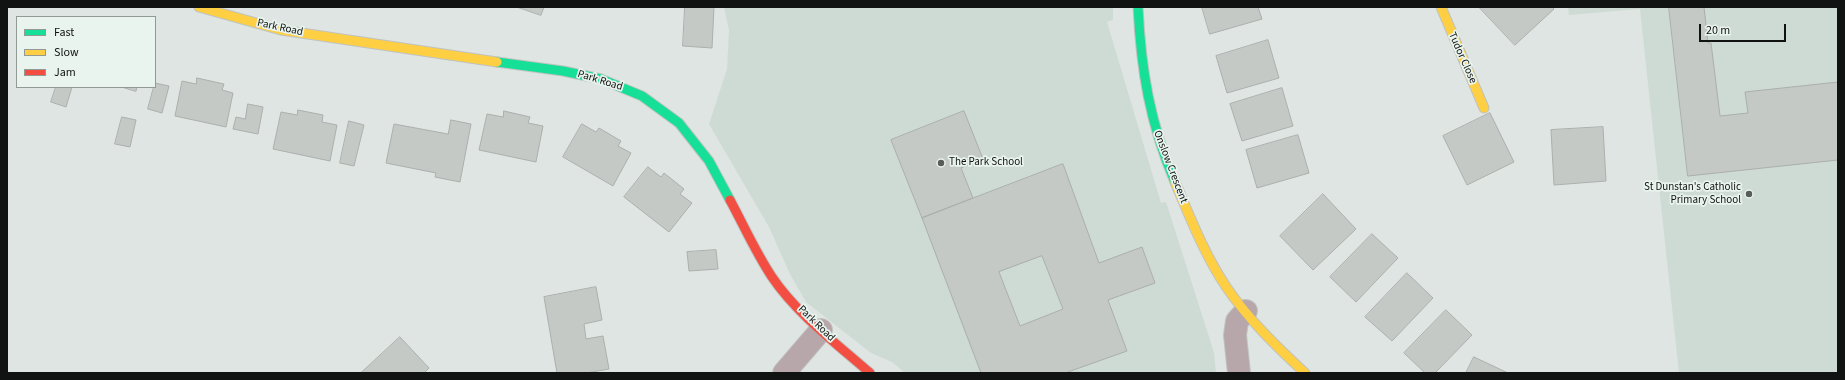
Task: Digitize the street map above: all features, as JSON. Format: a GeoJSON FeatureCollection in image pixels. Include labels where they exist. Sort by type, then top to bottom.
{"type":"FeatureCollection","features":[{"type":"Feature","properties":{"kind":"street","name":"Park Road"},"geometry":{"type":"LineString","coordinates":[[199,7],[281,30],[431,53],[564,70],[601,79],[642,96],[678,123],[710,161],[756,249],[773,278],[791,300],[821,330],[870,373]]}},
{"type":"Feature","properties":{"kind":"street","name":"Onslow Crescent"},"geometry":{"type":"LineString","coordinates":[[1138,7],[1146,90],[1154,125],[1166,161],[1190,216],[1217,271],[1228,288],[1246,311],[1290,360],[1305,373]]}},
{"type":"Feature","properties":{"kind":"street","name":"Tudor Close"},"geometry":{"type":"LineString","coordinates":[[1441,7],[1452,37],[1484,108]]}},
{"type":"Feature","properties":{"kind":"street"},"geometry":{"type":"LineString","coordinates":[[1238,373],[1235,335],[1238,321],[1246,311]]}},
{"type":"Feature","properties":{"kind":"street"},"geometry":{"type":"LineString","coordinates":[[784,373],[821,330]]}},
{"type":"Feature","properties":{"kind":"shaded area","name":"The Park School"},"geometry":{"type":"Polygon","coordinates":[[[724,7],[1113,7],[1113,20],[1107,22],[1161,203],[1166,202],[1210,340],[1214,353],[1216,373],[905,373],[892,362],[871,353],[806,302],[790,274],[769,227],[709,124],[727,69],[729,30],[724,7]]]}},
{"type":"Feature","properties":{"kind":"shaded area","name":"St Dunstan's Catholic Primary School"},"geometry":{"type":"Polygon","coordinates":[[[1568,7],[1838,7],[1838,373],[1679,373],[1640,9],[1569,15],[1568,7]]]}},
{"type":"Feature","properties":{"kind":"building"},"geometry":{"type":"Polygon","coordinates":[[[517,7],[544,7],[541,15],[517,7]]]}},
{"type":"Feature","properties":{"kind":"building"},"geometry":{"type":"Polygon","coordinates":[[[685,7],[714,7],[712,48],[683,46],[685,7]]]}},
{"type":"Feature","properties":{"kind":"building"},"geometry":{"type":"Polygon","coordinates":[[[1202,7],[1258,7],[1262,19],[1210,34],[1202,7]]]}},
{"type":"Feature","properties":{"kind":"building"},"geometry":{"type":"Polygon","coordinates":[[[1479,7],[1552,7],[1554,9],[1515,45],[1479,7]]]}},
{"type":"Feature","properties":{"kind":"building"},"geometry":{"type":"Polygon","coordinates":[[[1669,7],[1704,7],[1708,43],[1711,43],[1720,116],[1748,113],[1745,92],[1838,82],[1838,160],[1688,176],[1669,7]]]}},
{"type":"Feature","properties":{"kind":"building"},"geometry":{"type":"Polygon","coordinates":[[[1268,40],[1279,78],[1227,93],[1216,56],[1268,40]]]}},
{"type":"Feature","properties":{"kind":"building"},"geometry":{"type":"Polygon","coordinates":[[[197,78],[224,84],[222,90],[233,93],[226,127],[175,116],[182,81],[196,84],[197,78]]]}},
{"type":"Feature","properties":{"kind":"building"},"geometry":{"type":"Polygon","coordinates":[[[156,83],[169,86],[162,113],[148,109],[154,88],[156,88],[156,83]]]}},
{"type":"Feature","properties":{"kind":"building"},"geometry":{"type":"Polygon","coordinates":[[[56,88],[72,88],[66,107],[51,102],[56,88]]]}},
{"type":"Feature","properties":{"kind":"building"},"geometry":{"type":"Polygon","coordinates":[[[126,88],[137,88],[136,91],[126,88]]]}},
{"type":"Feature","properties":{"kind":"building"},"geometry":{"type":"Polygon","coordinates":[[[1282,88],[1293,126],[1242,141],[1230,104],[1282,88]]]}},
{"type":"Feature","properties":{"kind":"building"},"geometry":{"type":"Polygon","coordinates":[[[248,104],[263,107],[258,134],[233,129],[236,117],[245,119],[248,104]]]}},
{"type":"Feature","properties":{"kind":"building"},"geometry":{"type":"Polygon","coordinates":[[[298,110],[323,115],[322,122],[337,125],[330,161],[273,149],[281,112],[297,115],[298,110]]]}},
{"type":"Feature","properties":{"kind":"building"},"geometry":{"type":"Polygon","coordinates":[[[504,111],[530,117],[528,123],[543,126],[536,162],[479,150],[487,114],[503,117],[504,111]]]}},
{"type":"Feature","properties":{"kind":"building"},"geometry":{"type":"Polygon","coordinates":[[[964,111],[983,159],[961,168],[973,198],[922,218],[891,140],[964,111]]]}},
{"type":"Feature","properties":{"kind":"building"},"geometry":{"type":"Polygon","coordinates":[[[1490,113],[1514,162],[1467,185],[1443,136],[1490,113]]]}},
{"type":"Feature","properties":{"kind":"building"},"geometry":{"type":"Polygon","coordinates":[[[122,117],[136,120],[130,147],[115,144],[122,117]]]}},
{"type":"Feature","properties":{"kind":"building"},"geometry":{"type":"Polygon","coordinates":[[[451,120],[471,124],[460,182],[435,177],[436,173],[386,163],[394,124],[448,134],[451,120]]]}},
{"type":"Feature","properties":{"kind":"building"},"geometry":{"type":"Polygon","coordinates":[[[349,121],[364,125],[354,166],[340,163],[349,121]]]}},
{"type":"Feature","properties":{"kind":"building"},"geometry":{"type":"Polygon","coordinates":[[[582,124],[596,132],[599,128],[621,141],[618,146],[631,153],[613,186],[563,157],[582,124]]]}},
{"type":"Feature","properties":{"kind":"building"},"geometry":{"type":"Polygon","coordinates":[[[1603,127],[1606,181],[1554,185],[1551,130],[1603,127]]]}},
{"type":"Feature","properties":{"kind":"building"},"geometry":{"type":"Polygon","coordinates":[[[1298,135],[1309,173],[1257,188],[1246,150],[1298,135]]]}},
{"type":"Feature","properties":{"kind":"building"},"geometry":{"type":"Polygon","coordinates":[[[1063,164],[1099,263],[1142,247],[1155,283],[1108,300],[1127,351],[1065,373],[981,373],[922,218],[1063,164]],[[1042,256],[999,272],[1020,326],[1063,309],[1042,256]]]}},
{"type":"Feature","properties":{"kind":"building"},"geometry":{"type":"Polygon","coordinates":[[[648,167],[661,177],[664,173],[684,189],[680,194],[692,203],[669,232],[624,197],[648,167]]]}},
{"type":"Feature","properties":{"kind":"building"},"geometry":{"type":"Polygon","coordinates":[[[1323,194],[1356,229],[1313,270],[1280,236],[1323,194]]]}},
{"type":"Feature","properties":{"kind":"building"},"geometry":{"type":"Polygon","coordinates":[[[1372,234],[1398,258],[1356,302],[1330,277],[1372,234]]]}},
{"type":"Feature","properties":{"kind":"building"},"geometry":{"type":"Polygon","coordinates":[[[716,250],[718,269],[689,271],[687,252],[716,250]]]}},
{"type":"Feature","properties":{"kind":"building"},"geometry":{"type":"Polygon","coordinates":[[[1407,273],[1433,298],[1392,341],[1365,317],[1407,273]]]}},
{"type":"Feature","properties":{"kind":"building"},"geometry":{"type":"Polygon","coordinates":[[[596,287],[602,320],[584,324],[586,339],[603,336],[609,369],[586,373],[557,373],[544,297],[596,287]]]}},
{"type":"Feature","properties":{"kind":"building"},"geometry":{"type":"Polygon","coordinates":[[[1446,310],[1472,335],[1435,373],[1425,373],[1404,353],[1446,310]]]}},
{"type":"Feature","properties":{"kind":"building"},"geometry":{"type":"Polygon","coordinates":[[[400,337],[429,368],[424,373],[361,373],[400,337]]]}},
{"type":"Feature","properties":{"kind":"building"},"geometry":{"type":"Polygon","coordinates":[[[1474,357],[1508,373],[1466,373],[1474,357]]]}},
{"type":"Feature","properties":{"kind":"traffic: fast"},"geometry":{"type":"LineString","coordinates":[[1138,7],[1144,75],[1148,96],[1159,139],[1175,182]]}},
{"type":"Feature","properties":{"kind":"traffic: fast"},"geometry":{"type":"LineString","coordinates":[[497,62],[563,71],[601,79],[642,96],[679,123],[709,161],[730,200]]}},
{"type":"Feature","properties":{"kind":"traffic: slow"},"geometry":{"type":"LineString","coordinates":[[199,7],[281,30],[497,62]]}},
{"type":"Feature","properties":{"kind":"traffic: slow"},"geometry":{"type":"LineString","coordinates":[[1441,7],[1484,108]]}},
{"type":"Feature","properties":{"kind":"traffic: slow"},"geometry":{"type":"LineString","coordinates":[[1175,182],[1205,250],[1227,288],[1254,322],[1305,373]]}},
{"type":"Feature","properties":{"kind":"traffic: jam"},"geometry":{"type":"LineString","coordinates":[[730,200],[761,258],[782,291],[805,316],[870,373]]}},
{"type":"Feature","properties":{"kind":"place","name":"The Park School"},"geometry":{"type":"Point","coordinates":[941,163]}},
{"type":"Feature","properties":{"kind":"place","name":"St Dunstan's Catholic Primary School"},"geometry":{"type":"Point","coordinates":[1749,194]}}]}
